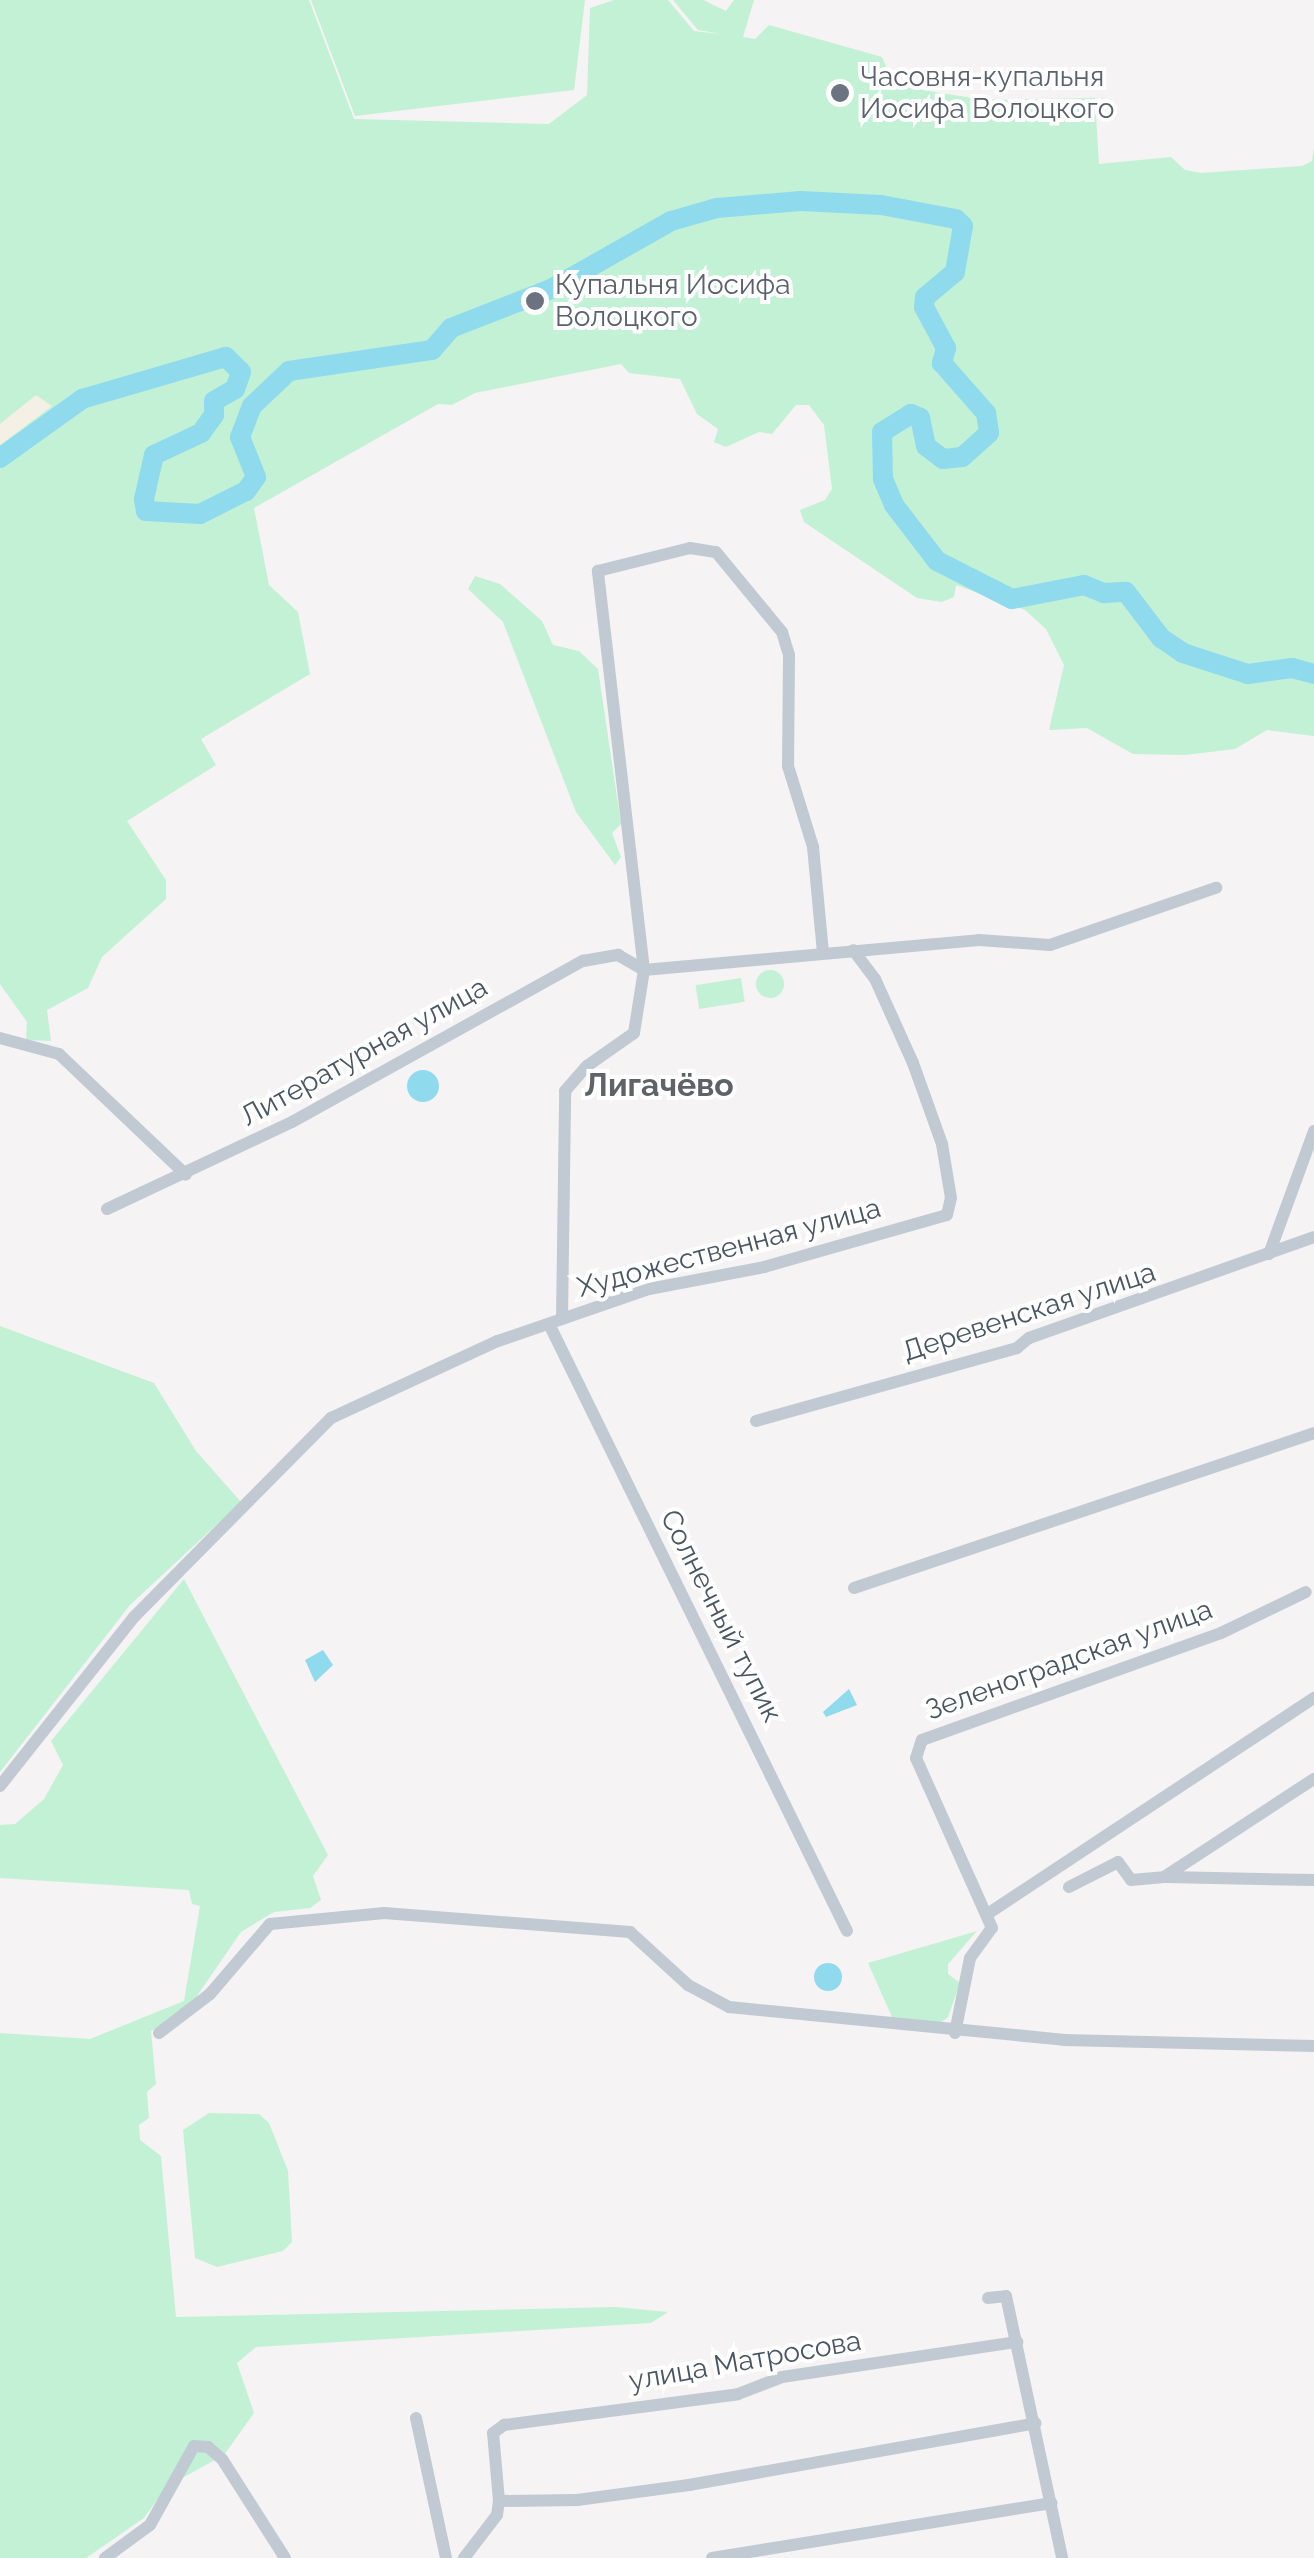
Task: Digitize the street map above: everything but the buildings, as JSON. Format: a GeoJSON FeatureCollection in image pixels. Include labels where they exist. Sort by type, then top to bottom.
{"type":"FeatureCollection","features":[{"type":"Feature","properties":{"kind":"street"},"geometry":{"type":"LineString","coordinates":[[556,1322],[565,1091],[587,1066],[634,1034],[644,970],[598,571],[690,548],[730,561],[788,646],[788,766],[813,847],[823,952]]}},
{"type":"Feature","properties":{"kind":"street"},"geometry":{"type":"LineString","coordinates":[[644,970],[980,940],[1050,945],[1216,888]]}},
{"type":"Feature","properties":{"kind":"street","name":"Художественная улица"},"geometry":{"type":"LineString","coordinates":[[0,1786],[134,1618],[332,1418],[450,1361],[676,1282],[764,1267],[947,1214],[952,1198],[942,1144],[906,1046],[853,950]]}},
{"type":"Feature","properties":{"kind":"street","name":"Литературная улица"},"geometry":{"type":"LineString","coordinates":[[107,1209],[186,1175],[567,968],[606,955],[628,958],[644,970]]}},
{"type":"Feature","properties":{"kind":"street"},"geometry":{"type":"LineString","coordinates":[[0,1038],[59,1054],[186,1175]]}},
{"type":"Feature","properties":{"kind":"street"},"geometry":{"type":"LineString","coordinates":[[1269,1254],[1314,1131]]}},
{"type":"Feature","properties":{"kind":"street","name":"Деревенская улица"},"geometry":{"type":"LineString","coordinates":[[756,1421],[1017,1348],[1029,1338],[1314,1238]]}},
{"type":"Feature","properties":{"kind":"street","name":"Солнечный тупик"},"geometry":{"type":"LineString","coordinates":[[556,1322],[847,1931]]}},
{"type":"Feature","properties":{"kind":"street"},"geometry":{"type":"LineString","coordinates":[[854,1588],[1314,1433]]}},
{"type":"Feature","properties":{"kind":"street","name":"Зеленоградская улица"},"geometry":{"type":"LineString","coordinates":[[989,1913],[916,1758],[926,1735],[1221,1633],[1306,1592]]}},
{"type":"Feature","properties":{"kind":"street"},"geometry":{"type":"LineString","coordinates":[[955,2032],[970,1958],[992,1928],[989,1913],[1314,1698]]}},
{"type":"Feature","properties":{"kind":"street"},"geometry":{"type":"LineString","coordinates":[[1164,1877],[1314,1778]]}},
{"type":"Feature","properties":{"kind":"street"},"geometry":{"type":"LineString","coordinates":[[1069,1887],[1118,1862],[1131,1880],[1314,1880]]}},
{"type":"Feature","properties":{"kind":"street"},"geometry":{"type":"LineString","coordinates":[[159,2033],[210,1994],[270,1924],[384,1913],[630,1932],[717,2004],[955,2032],[1314,2046]]}},
{"type":"Feature","properties":{"kind":"street"},"geometry":{"type":"LineString","coordinates":[[988,2298],[1006,2296],[1062,2558]]}},
{"type":"Feature","properties":{"kind":"street","name":"улица Матросова"},"geometry":{"type":"LineString","coordinates":[[499,2501],[493,2432],[504,2425],[738,2394],[782,2377],[1017,2342]]}},
{"type":"Feature","properties":{"kind":"street"},"geometry":{"type":"LineString","coordinates":[[416,2418],[446,2558]]}},
{"type":"Feature","properties":{"kind":"street"},"geometry":{"type":"LineString","coordinates":[[464,2558],[497,2515],[499,2501],[578,2500],[689,2486],[1036,2423]]}},
{"type":"Feature","properties":{"kind":"street"},"geometry":{"type":"LineString","coordinates":[[105,2558],[150,2525],[194,2446],[208,2447],[222,2460],[285,2558]]}},
{"type":"Feature","properties":{"kind":"street"},"geometry":{"type":"LineString","coordinates":[[712,2558],[1052,2503]]}},
{"type":"Feature","properties":{"kind":"green space"},"geometry":{"type":"Polygon","coordinates":[[[0,0],[309,0],[354,119],[549,124],[587,95],[590,8],[614,0],[668,0],[694,31],[721,34],[698,30],[673,0],[703,0],[726,11],[734,0],[754,0],[743,37],[755,39],[769,25],[882,57],[890,76],[922,90],[985,100],[1095,98],[1099,164],[1171,157],[1185,170],[1201,173],[1302,166],[1312,161],[1314,147],[1314,736],[1267,730],[1235,749],[1185,755],[1133,754],[1087,728],[1049,730],[1064,665],[1046,629],[1025,610],[956,585],[954,597],[942,602],[917,598],[804,522],[800,510],[825,500],[832,489],[824,425],[809,405],[796,405],[772,434],[759,432],[726,447],[714,442],[718,429],[697,414],[680,379],[629,373],[621,364],[475,393],[452,405],[438,404],[254,508],[269,585],[298,612],[310,674],[201,739],[216,765],[127,821],[166,880],[166,899],[102,957],[88,988],[47,1010],[51,1041],[26,1040],[27,1022],[0,984],[0,0]]]}},
{"type":"Feature","properties":{"kind":"green space"},"geometry":{"type":"Polygon","coordinates":[[[311,0],[585,0],[574,90],[355,116],[311,0]]]}},
{"type":"Feature","properties":{"kind":"green space"},"geometry":{"type":"Polygon","coordinates":[[[475,576],[500,584],[542,621],[553,645],[579,651],[598,669],[621,824],[612,833],[621,857],[615,865],[576,812],[503,622],[468,589],[475,576]]]}},
{"type":"Feature","properties":{"kind":"green space"},"geometry":{"type":"Polygon","coordinates":[[[770,970],[780,974],[784,984],[780,994],[770,998],[760,994],[756,984],[760,974],[770,970]]]}},
{"type":"Feature","properties":{"kind":"green space"},"geometry":{"type":"Polygon","coordinates":[[[741,978],[745,1002],[699,1009],[696,985],[741,978]]]}},
{"type":"Feature","properties":{"kind":"green space"},"geometry":{"type":"Polygon","coordinates":[[[0,1326],[154,1383],[196,1451],[241,1502],[130,1605],[0,1772],[0,1326]]]}},
{"type":"Feature","properties":{"kind":"green space"},"geometry":{"type":"Polygon","coordinates":[[[184,1579],[328,1855],[313,1876],[321,1900],[310,1908],[274,1912],[241,1932],[190,2006],[151,2031],[156,2084],[147,2092],[149,2118],[139,2125],[140,2140],[161,2156],[176,2317],[616,2307],[668,2312],[651,2323],[256,2347],[237,2363],[254,2413],[224,2455],[166,2487],[144,2518],[86,2558],[0,2558],[0,2033],[90,2039],[184,2001],[200,1906],[192,1904],[189,1890],[0,1878],[0,1825],[15,1824],[44,1799],[63,1765],[51,1741],[184,1579]]]}},
{"type":"Feature","properties":{"kind":"green space"},"geometry":{"type":"Polygon","coordinates":[[[977,1931],[948,1964],[948,1974],[960,1983],[948,2017],[939,2024],[892,2017],[868,1963],[977,1931]]]}},
{"type":"Feature","properties":{"kind":"green space"},"geometry":{"type":"Polygon","coordinates":[[[209,2113],[259,2114],[269,2123],[288,2171],[292,2242],[283,2251],[217,2267],[195,2258],[183,2130],[209,2113]]]}},
{"type":"Feature","properties":{"kind":"sand"},"geometry":{"type":"Polygon","coordinates":[[[36,395],[52,406],[0,445],[0,424],[36,395]]]}},
{"type":"Feature","properties":{"kind":"water"},"geometry":{"type":"Polygon","coordinates":[[[423,1070],[435,1074],[439,1086],[435,1098],[423,1102],[411,1098],[407,1086],[411,1074],[423,1070]]]}},
{"type":"Feature","properties":{"kind":"water"},"geometry":{"type":"Polygon","coordinates":[[[323,1650],[333,1665],[315,1682],[305,1660],[323,1650]]]}},
{"type":"Feature","properties":{"kind":"water"},"geometry":{"type":"Polygon","coordinates":[[[849,1689],[857,1705],[826,1717],[823,1712],[849,1689]]]}},
{"type":"Feature","properties":{"kind":"water"},"geometry":{"type":"Polygon","coordinates":[[[828,1963],[838,1967],[842,1977],[838,1987],[828,1991],[818,1987],[814,1977],[818,1967],[828,1963]]]}},
{"type":"Feature","properties":{"kind":"waterway"},"geometry":{"type":"LineString","coordinates":[[0,458],[82,399],[226,357],[241,372],[235,389],[214,401],[214,415],[201,433],[154,455],[144,499],[146,511],[200,514],[246,491],[256,477],[240,437],[252,406],[289,371],[432,350],[451,328],[551,289],[671,221],[717,208],[801,201],[881,205],[956,219],[963,226],[955,272],[925,297],[924,307],[946,348],[942,363],[986,413],[989,433],[962,457],[943,459],[926,446],[920,418],[911,414],[882,432],[883,479],[894,505],[937,561],[1012,599],[1084,585],[1104,593],[1126,592],[1161,638],[1183,653],[1248,674],[1292,668],[1314,674]]}},
{"type":"Feature","properties":{"kind":"place","name":"Часовня-купальня Иосифа Волоцкого"},"geometry":{"type":"Point","coordinates":[840,93]}},
{"type":"Feature","properties":{"kind":"place","name":"Купальня Иосифа Волоцкого"},"geometry":{"type":"Point","coordinates":[535,301]}},
{"type":"Feature","properties":{"kind":"district","name":"Лигачёво"},"geometry":{"type":"Point","coordinates":[659,1085]}}]}
